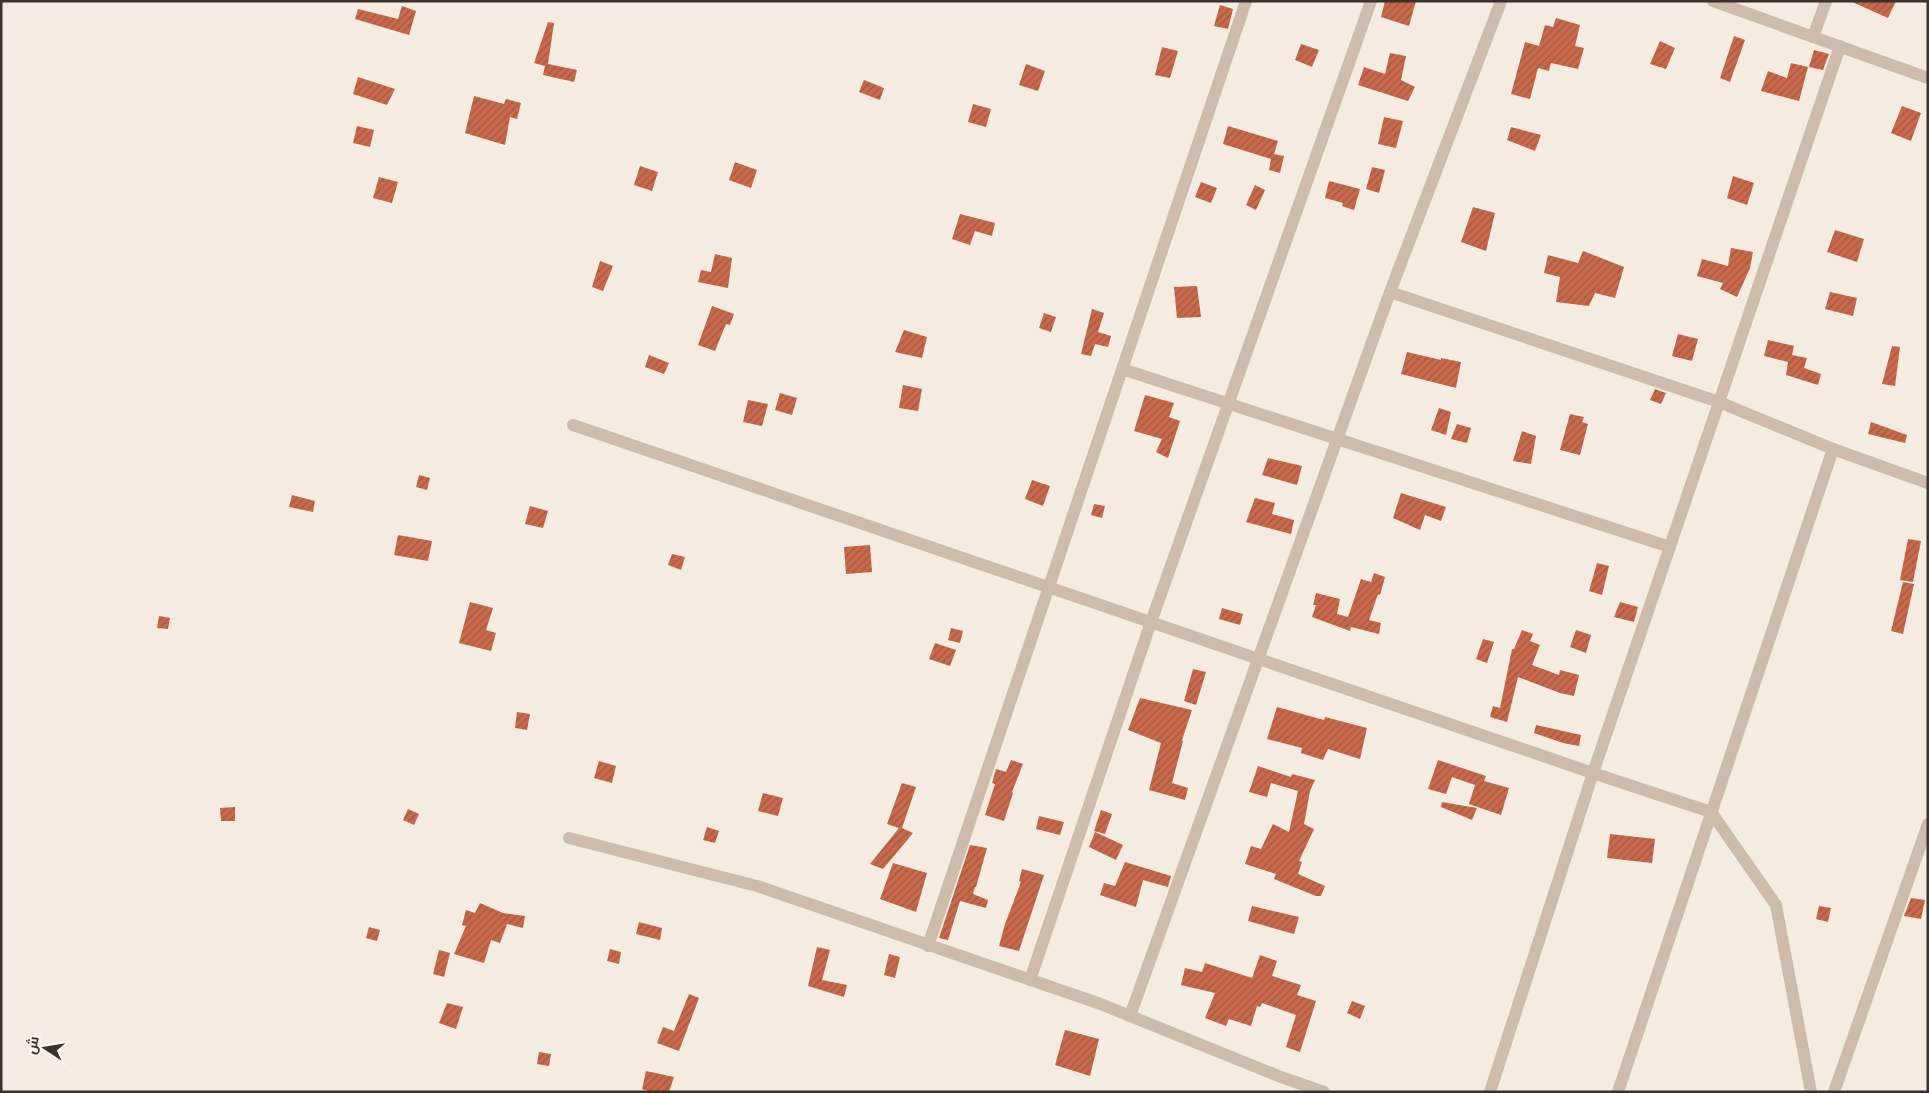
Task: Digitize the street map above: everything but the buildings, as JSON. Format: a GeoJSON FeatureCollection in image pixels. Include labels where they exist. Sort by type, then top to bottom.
{"type":"FeatureCollection","features":[{"type":"Feature","properties":{"kind":"street"},"geometry":{"type":"LineString","coordinates":[[928,946],[1246,1]]}},
{"type":"Feature","properties":{"kind":"street"},"geometry":{"type":"LineString","coordinates":[[1030,980],[1151,622],[1371,1]]}},
{"type":"Feature","properties":{"kind":"street"},"geometry":{"type":"LineString","coordinates":[[1130,1016],[1390,292],[1501,1]]}},
{"type":"Feature","properties":{"kind":"street"},"geometry":{"type":"LineString","coordinates":[[1713,1],[1928,78]]}},
{"type":"Feature","properties":{"kind":"street"},"geometry":{"type":"LineString","coordinates":[[1813,37],[1826,1]]}},
{"type":"Feature","properties":{"kind":"street"},"geometry":{"type":"LineString","coordinates":[[1490,1092],[1593,773],[1840,46]]}},
{"type":"Feature","properties":{"kind":"street"},"geometry":{"type":"LineString","coordinates":[[1390,292],[1719,402],[1832,449],[1928,483]]}},
{"type":"Feature","properties":{"kind":"street"},"geometry":{"type":"LineString","coordinates":[[1122,369],[1670,547]]}},
{"type":"Feature","properties":{"kind":"street"},"geometry":{"type":"LineString","coordinates":[[573,425],[1711,812],[1776,905],[1811,1092]]}},
{"type":"Feature","properties":{"kind":"street"},"geometry":{"type":"LineString","coordinates":[[1618,1092],[1832,449]]}},
{"type":"Feature","properties":{"kind":"street"},"geometry":{"type":"LineString","coordinates":[[1834,1092],[1928,824]]}},
{"type":"Feature","properties":{"kind":"street"},"geometry":{"type":"LineString","coordinates":[[568,838],[757,886],[1098,1003],[1281,1077],[1324,1092]]}}]}
